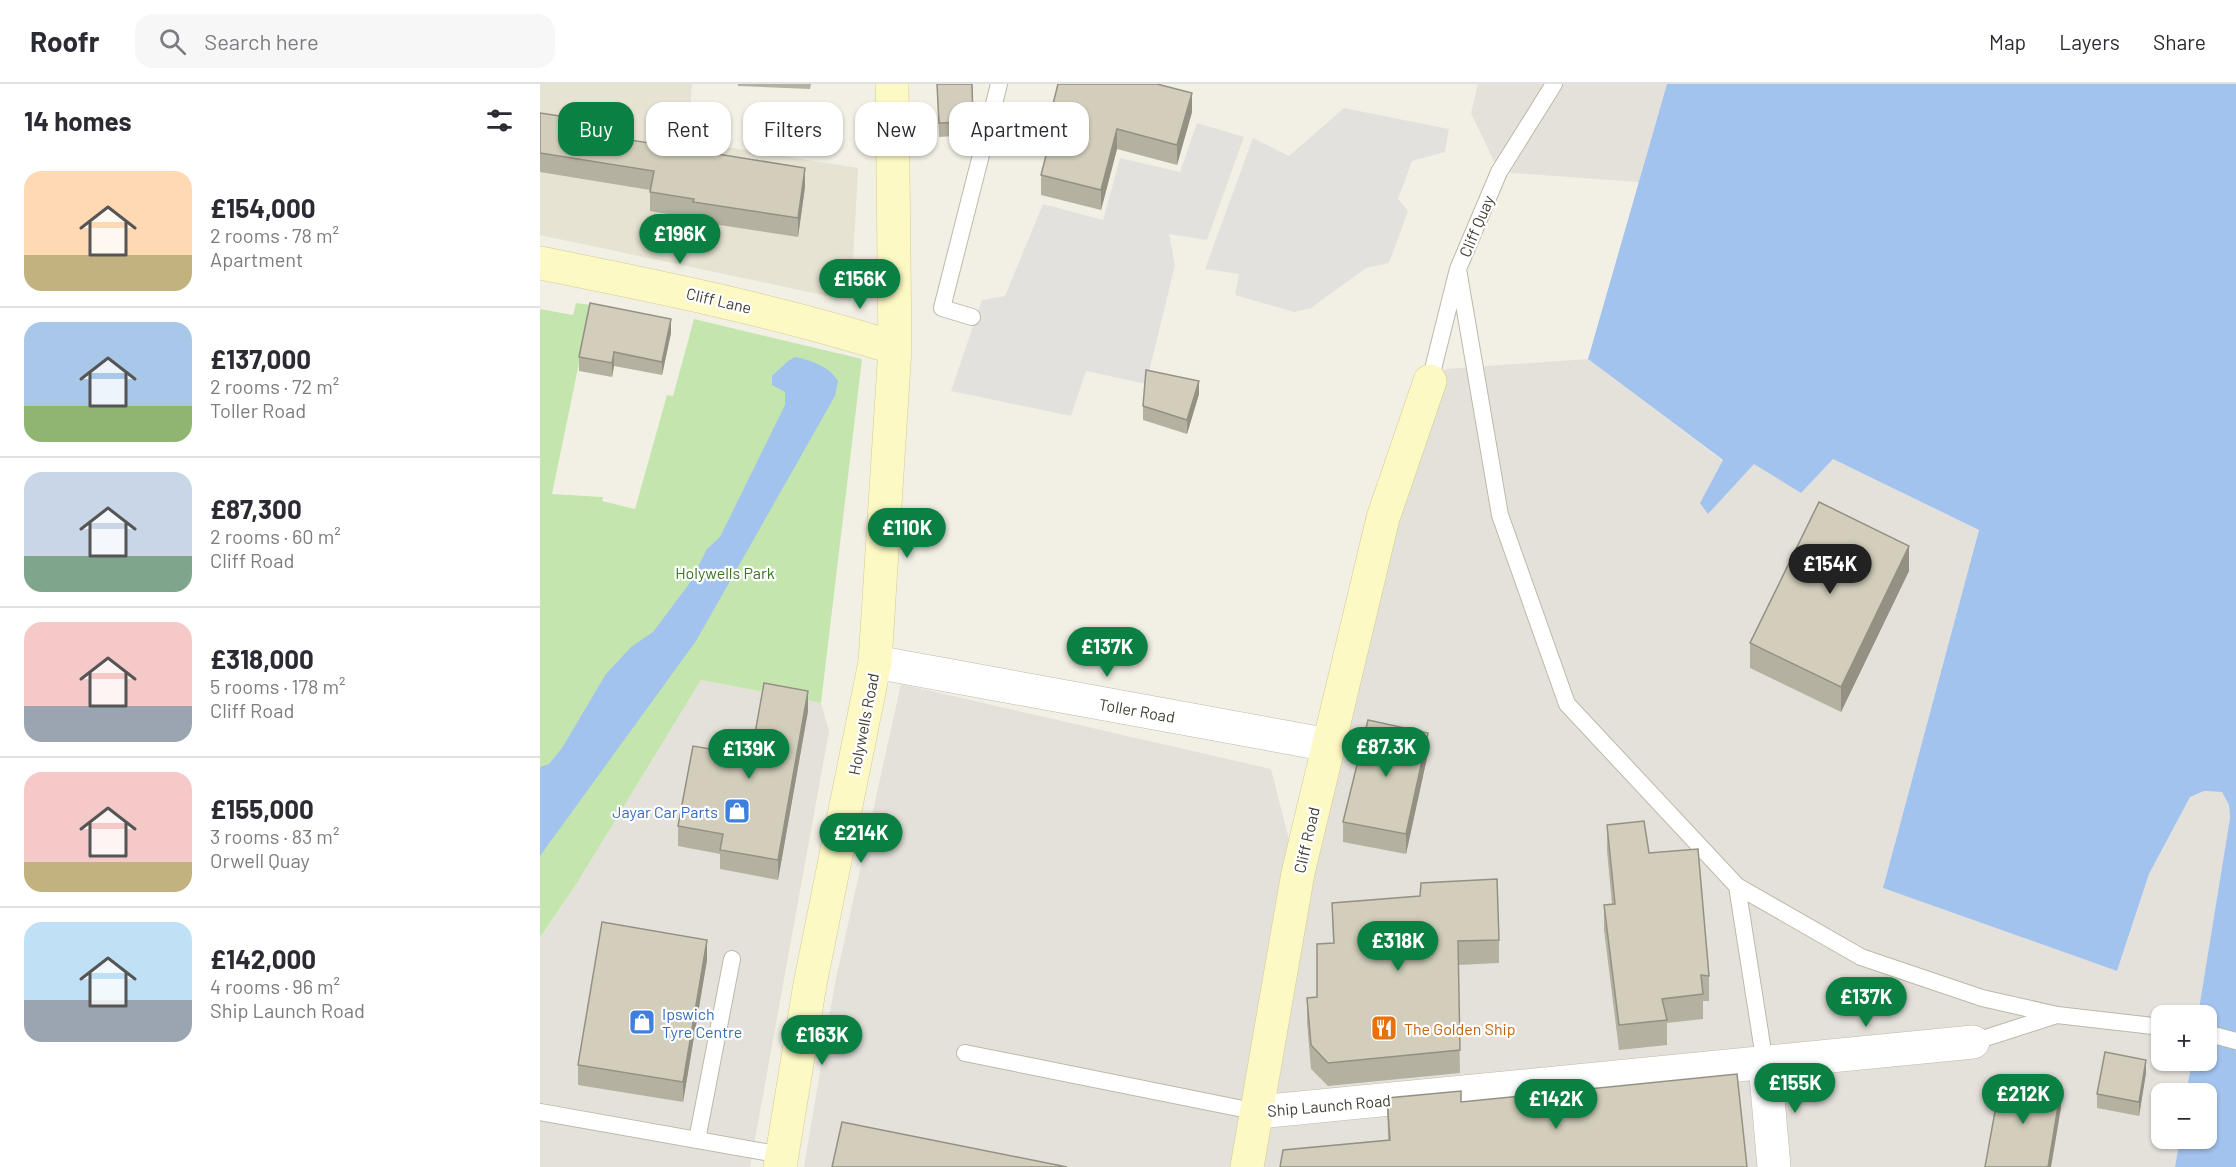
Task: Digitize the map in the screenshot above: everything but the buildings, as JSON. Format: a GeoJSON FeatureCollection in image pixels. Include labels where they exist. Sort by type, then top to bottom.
{"type":"FeatureCollection","features":[{"type":"Feature","properties":{"kind":"street","name":"Holywells Road"},"geometry":{"type":"LineString","coordinates":[[781,1161],[810,984],[875,662],[895,348],[892,84]]}},
{"type":"Feature","properties":{"kind":"street","name":"Cliff Lane"},"geometry":{"type":"LineString","coordinates":[[540,263],[693,293],[809,321],[895,348]]}},
{"type":"Feature","properties":{"kind":"street","name":"Cliff Road"},"geometry":{"type":"LineString","coordinates":[[1247,1167],[1298,873],[1383,518],[1430,381]]}},
{"type":"Feature","properties":{"kind":"street","name":"Toller Road"},"geometry":{"type":"LineString","coordinates":[[875,662],[1329,745]]}},
{"type":"Feature","properties":{"kind":"street","name":"Ship Launch Road"},"geometry":{"type":"LineString","coordinates":[[1258,1112],[1973,1042]]}},
{"type":"Feature","properties":{"kind":"street"},"geometry":{"type":"LineString","coordinates":[[1765,1064],[1774,1167]]}},
{"type":"Feature","properties":{"kind":"lane"},"geometry":{"type":"LineString","coordinates":[[972,317],[942,308],[999,84]]}},
{"type":"Feature","properties":{"kind":"lane","name":"Cliff Quay"},"geometry":{"type":"LineString","coordinates":[[1430,381],[1458,269],[1499,172],[1554,84]]}},
{"type":"Feature","properties":{"kind":"lane"},"geometry":{"type":"LineString","coordinates":[[1458,269],[1500,515],[1567,704],[1737,886],[1861,957],[1982,998],[2057,1015],[2151,1026]]}},
{"type":"Feature","properties":{"kind":"lane"},"geometry":{"type":"LineString","coordinates":[[1737,886],[1765,1064]]}},
{"type":"Feature","properties":{"kind":"lane"},"geometry":{"type":"LineString","coordinates":[[697,1140],[732,959]]}},
{"type":"Feature","properties":{"kind":"lane"},"geometry":{"type":"LineString","coordinates":[[1973,1042],[2057,1015]]}},
{"type":"Feature","properties":{"kind":"lane"},"geometry":{"type":"LineString","coordinates":[[2217,1036],[2236,1041]]}},
{"type":"Feature","properties":{"kind":"lane"},"geometry":{"type":"LineString","coordinates":[[965,1053],[1258,1112]]}},
{"type":"Feature","properties":{"kind":"lane"},"geometry":{"type":"LineString","coordinates":[[540,1112],[697,1140],[781,1161]]}},
{"type":"Feature","properties":{"kind":"shaded area"},"geometry":{"type":"Polygon","coordinates":[[[540,84],[692,84],[691,102],[646,102],[646,156],[731,156],[731,148],[743,150],[743,156],[782,156],[858,168],[851,301],[540,235],[540,84]]]}},
{"type":"Feature","properties":{"kind":"shaded area"},"geometry":{"type":"Polygon","coordinates":[[[1478,84],[1667,84],[1639,182],[1499,172],[1471,113],[1478,84]]]}},
{"type":"Feature","properties":{"kind":"shaded area"},"geometry":{"type":"Polygon","coordinates":[[[1344,108],[1449,129],[1445,152],[1412,161],[1398,199],[1408,211],[1389,263],[1366,268],[1311,308],[1294,312],[1235,295],[1239,274],[1205,269],[1253,138],[1289,156],[1344,108]]]}},
{"type":"Feature","properties":{"kind":"shaded area"},"geometry":{"type":"Polygon","coordinates":[[[1197,123],[1244,137],[1207,240],[1169,234],[1175,265],[1146,384],[1086,371],[1071,416],[951,391],[982,300],[1005,296],[1043,204],[1103,220],[1120,158],[1180,172],[1197,123]]]}},
{"type":"Feature","properties":{"kind":"shaded area"},"geometry":{"type":"Polygon","coordinates":[[[1588,359],[1723,461],[1700,503],[1754,463],[1801,493],[1833,459],[1979,530],[1883,888],[2117,971],[2149,874],[2190,797],[2204,791],[2222,792],[2229,805],[2230,818],[2200,1005],[2151,1005],[2151,1071],[2190,1071],[2188,1083],[2151,1083],[2151,1149],[2178,1149],[2175,1167],[804,1167],[835,983],[901,684],[1271,769],[1297,871],[1430,381],[1446,369],[1588,359]]]}},
{"type":"Feature","properties":{"kind":"shaded area"},"geometry":{"type":"Polygon","coordinates":[[[701,680],[821,703],[829,731],[750,1167],[540,1167],[540,939],[577,883],[701,680]]]}},
{"type":"Feature","properties":{"kind":"green space","name":"Holywells Park"},"geometry":{"type":"Polygon","coordinates":[[[576,303],[591,305],[552,494],[603,497],[602,501],[635,509],[667,395],[673,396],[694,319],[862,359],[821,703],[701,680],[577,883],[540,938],[540,309],[573,315],[576,303]]]}},
{"type":"Feature","properties":{"kind":"water"},"geometry":{"type":"Polygon","coordinates":[[[1667,84],[2236,84],[2236,1167],[2175,1167],[2178,1149],[2217,1149],[2217,1083],[2188,1083],[2190,1071],[2217,1071],[2217,1005],[2200,1005],[2230,818],[2229,805],[2222,792],[2204,791],[2190,797],[2149,874],[2117,971],[1883,888],[1979,530],[1833,459],[1801,493],[1754,464],[1708,514],[1700,503],[1723,460],[1588,359],[1667,84]]]}},
{"type":"Feature","properties":{"kind":"water"},"geometry":{"type":"Polygon","coordinates":[[[795,357],[814,362],[835,376],[838,381],[835,396],[696,641],[540,856],[540,767],[549,764],[562,748],[606,674],[631,647],[653,632],[689,584],[707,549],[720,537],[785,405],[785,392],[772,385],[772,376],[795,357]]]}},
{"type":"Feature","properties":{"kind":"place","name":"Jayar Car Parts"},"geometry":{"type":"Point","coordinates":[737,811]}},
{"type":"Feature","properties":{"kind":"place","name":"Ipswich Tyre Centre"},"geometry":{"type":"Point","coordinates":[642,1022]}},
{"type":"Feature","properties":{"kind":"place","name":"The Golden Ship"},"geometry":{"type":"Point","coordinates":[1384,1028]}}]}
